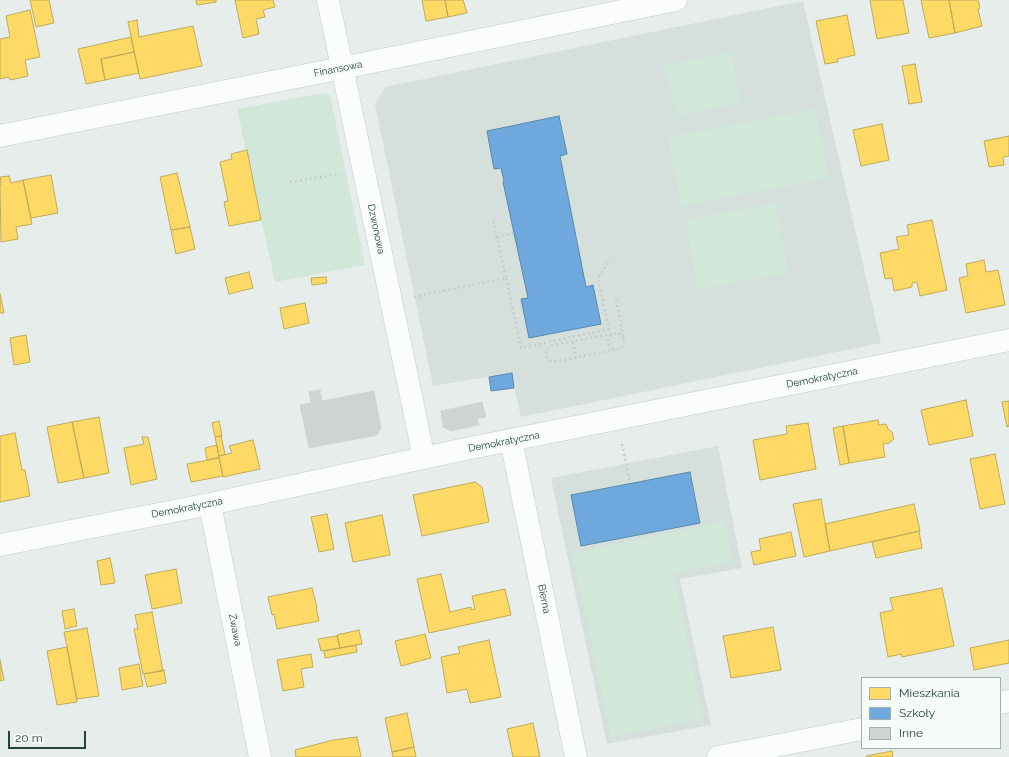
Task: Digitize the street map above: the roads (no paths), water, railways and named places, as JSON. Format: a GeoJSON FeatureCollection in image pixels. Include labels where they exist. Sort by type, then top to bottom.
{"type":"FeatureCollection","features":[{"type":"Feature","properties":{"kind":"street","name":"Dzwonowa"},"geometry":{"type":"LineString","coordinates":[[328,0],[424,458]]}},
{"type":"Feature","properties":{"kind":"street","name":"Finansowa"},"geometry":{"type":"LineString","coordinates":[[0,136],[676,0]]}},
{"type":"Feature","properties":{"kind":"street","name":"Demokratyczna"},"geometry":{"type":"LineString","coordinates":[[0,545],[210,504],[511,440],[1009,340]]}},
{"type":"Feature","properties":{"kind":"street","name":"Bierna"},"geometry":{"type":"LineString","coordinates":[[511,440],[576,757]]}},
{"type":"Feature","properties":{"kind":"street","name":"Żwawa"},"geometry":{"type":"LineString","coordinates":[[210,504],[260,757]]}},
{"type":"Feature","properties":{"kind":"street"},"geometry":{"type":"LineString","coordinates":[[718,757],[861,729]]}}]}
